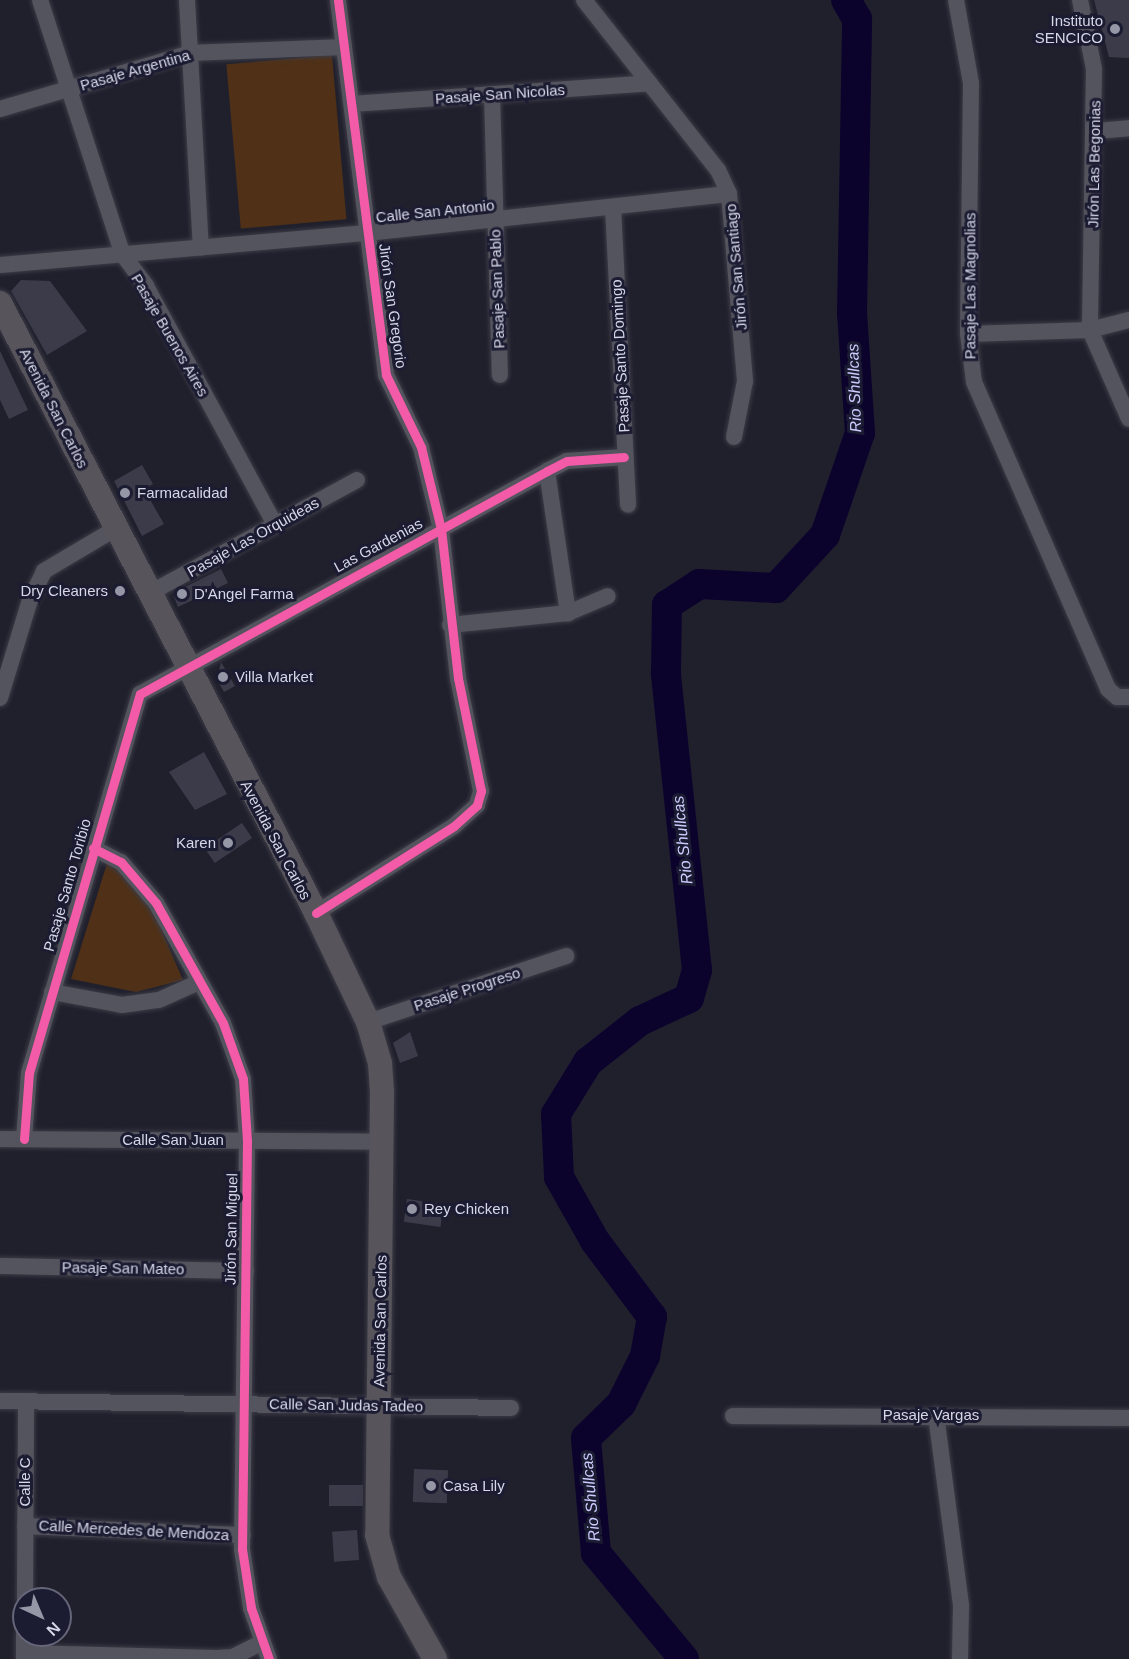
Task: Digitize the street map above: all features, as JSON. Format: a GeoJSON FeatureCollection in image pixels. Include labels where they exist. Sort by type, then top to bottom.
{"type":"FeatureCollection","features":[{"type":"Feature","properties":{"kind":"main road","name":"Avenida San Carlos"},"geometry":{"type":"LineString","coordinates":[[0,303],[185,666],[316,913],[368,1022],[380,1063],[383,1142],[377,1535],[382,1558],[435,1659]]}},
{"type":"Feature","properties":{"kind":"street","name":"Pasaje Buenos Aires"},"geometry":{"type":"LineString","coordinates":[[40,0],[66,90],[123,255],[146,286],[275,525]]}},
{"type":"Feature","properties":{"kind":"street"},"geometry":{"type":"LineString","coordinates":[[187,0],[201,248]]}},
{"type":"Feature","properties":{"kind":"street","name":"Jirón San Gregorio"},"geometry":{"type":"LineString","coordinates":[[316,913],[431,836],[467,816],[481,791],[450,626],[441,529],[421,447],[386,375],[338,0]]}},
{"type":"Feature","properties":{"kind":"street","name":"Jirón San Santiago"},"geometry":{"type":"LineString","coordinates":[[584,0],[718,170],[729,194],[745,381],[734,437]]}},
{"type":"Feature","properties":{"kind":"street","name":"Jirón Las Begonias"},"geometry":{"type":"LineString","coordinates":[[1080,0],[1092,45],[1096,131],[1090,330]]}},
{"type":"Feature","properties":{"kind":"street","name":"Pasaje Las Magnolias"},"geometry":{"type":"LineString","coordinates":[[961,1],[971,83],[968,334],[974,382],[1108,689],[1118,697],[1129,697]]}},
{"type":"Feature","properties":{"kind":"street","name":"Pasaje Argentina"},"geometry":{"type":"LineString","coordinates":[[0,109],[190,53],[344,47]]}},
{"type":"Feature","properties":{"kind":"street","name":"Pasaje San Nicolas"},"geometry":{"type":"LineString","coordinates":[[352,104],[649,83]]}},
{"type":"Feature","properties":{"kind":"street","name":"Pasaje San Pablo"},"geometry":{"type":"LineString","coordinates":[[492,94],[500,375]]}},
{"type":"Feature","properties":{"kind":"street"},"geometry":{"type":"LineString","coordinates":[[1096,131],[1129,128]]}},
{"type":"Feature","properties":{"kind":"street","name":"Calle San Antonio"},"geometry":{"type":"LineString","coordinates":[[0,265],[368,233],[729,194]]}},
{"type":"Feature","properties":{"kind":"street","name":"Pasaje Santo Domingo"},"geometry":{"type":"LineString","coordinates":[[613,207],[628,505]]}},
{"type":"Feature","properties":{"kind":"street"},"geometry":{"type":"LineString","coordinates":[[968,334],[1090,330],[1129,320]]}},
{"type":"Feature","properties":{"kind":"street"},"geometry":{"type":"LineString","coordinates":[[1090,330],[1129,419]]}},
{"type":"Feature","properties":{"kind":"street","name":"Las Gardenias"},"geometry":{"type":"LineString","coordinates":[[185,666],[567,461],[624,457]]}},
{"type":"Feature","properties":{"kind":"street"},"geometry":{"type":"LineString","coordinates":[[547,471],[567,613]]}},
{"type":"Feature","properties":{"kind":"street","name":"Pasaje Las Orquideas"},"geometry":{"type":"LineString","coordinates":[[148,594],[357,480]]}},
{"type":"Feature","properties":{"kind":"street"},"geometry":{"type":"LineString","coordinates":[[0,698],[30,600],[44,572],[115,529]]}},
{"type":"Feature","properties":{"kind":"street"},"geometry":{"type":"LineString","coordinates":[[450,626],[567,613],[608,596]]}},
{"type":"Feature","properties":{"kind":"street","name":"Pasaje Santo Toribio"},"geometry":{"type":"LineString","coordinates":[[24,1139],[29,1073],[140,694],[185,666]]}},
{"type":"Feature","properties":{"kind":"street","name":"Jirón San Miguel"},"geometry":{"type":"LineString","coordinates":[[93,849],[113,856],[142,884],[199,982],[237,1058],[245,1092],[247,1141],[243,1535],[247,1592],[269,1659]]}},
{"type":"Feature","properties":{"kind":"street","name":"Pasaje Progreso"},"geometry":{"type":"LineString","coordinates":[[368,1022],[566,956]]}},
{"type":"Feature","properties":{"kind":"street"},"geometry":{"type":"LineString","coordinates":[[52,992],[122,1005],[159,1000],[199,982]]}},
{"type":"Feature","properties":{"kind":"street","name":"Calle San Juan"},"geometry":{"type":"LineString","coordinates":[[0,1139],[383,1142]]}},
{"type":"Feature","properties":{"kind":"street","name":"Pasaje San Mateo"},"geometry":{"type":"LineString","coordinates":[[0,1266],[246,1271]]}},
{"type":"Feature","properties":{"kind":"street","name":"Calle San Judas Tadeo"},"geometry":{"type":"LineString","coordinates":[[0,1401],[511,1408]]}},
{"type":"Feature","properties":{"kind":"street","name":"Calle C"},"geometry":{"type":"LineString","coordinates":[[25,1587],[26,1401]]}},
{"type":"Feature","properties":{"kind":"street"},"geometry":{"type":"LineString","coordinates":[[936,1415],[961,1606],[960,1659]]}},
{"type":"Feature","properties":{"kind":"street","name":"Pasaje Vargas"},"geometry":{"type":"LineString","coordinates":[[733,1416],[936,1415],[1129,1418]]}},
{"type":"Feature","properties":{"kind":"street","name":"Calle Mercedes de Mendoza"},"geometry":{"type":"LineString","coordinates":[[25,1526],[243,1535]]}},
{"type":"Feature","properties":{"kind":"street"},"geometry":{"type":"LineString","coordinates":[[24,1656],[217,1658],[233,1657],[262,1642]]}},
{"type":"Feature","properties":{"kind":"shaded area"},"geometry":{"type":"Polygon","coordinates":[[[332,55],[346,219],[241,229],[226,64],[332,55]]]}},
{"type":"Feature","properties":{"kind":"shaded area"},"geometry":{"type":"Polygon","coordinates":[[[109,857],[154,913],[183,980],[136,992],[71,979],[109,857]]]}},
{"type":"Feature","properties":{"kind":"building","name":"Instituto SENCICO"},"geometry":{"type":"Polygon","coordinates":[[[1094,0],[1129,0],[1129,58],[1109,57],[1094,0]]]}},
{"type":"Feature","properties":{"kind":"building"},"geometry":{"type":"Polygon","coordinates":[[[21,280],[50,281],[87,331],[47,355],[11,291],[21,280]]]}},
{"type":"Feature","properties":{"kind":"building"},"geometry":{"type":"Polygon","coordinates":[[[0,351],[28,410],[9,419],[0,400],[0,351]]]}},
{"type":"Feature","properties":{"kind":"building"},"geometry":{"type":"Polygon","coordinates":[[[142,465],[153,484],[144,489],[164,524],[142,536],[114,481],[142,465]]]}},
{"type":"Feature","properties":{"kind":"building"},"geometry":{"type":"Polygon","coordinates":[[[221,569],[228,583],[178,607],[174,597],[177,591],[221,569]]]}},
{"type":"Feature","properties":{"kind":"building"},"geometry":{"type":"Polygon","coordinates":[[[221,662],[235,686],[224,692],[217,680],[221,662]]]}},
{"type":"Feature","properties":{"kind":"building"},"geometry":{"type":"Polygon","coordinates":[[[204,752],[227,794],[195,810],[169,772],[204,752]]]}},
{"type":"Feature","properties":{"kind":"building","name":"Karen"},"geometry":{"type":"Polygon","coordinates":[[[242,823],[252,838],[215,863],[205,848],[242,823]]]}},
{"type":"Feature","properties":{"kind":"building"},"geometry":{"type":"Polygon","coordinates":[[[410,1032],[418,1056],[400,1063],[393,1043],[410,1032]]]}},
{"type":"Feature","properties":{"kind":"building"},"geometry":{"type":"Polygon","coordinates":[[[407,1199],[444,1204],[440,1227],[404,1222],[407,1199]]]}},
{"type":"Feature","properties":{"kind":"building","name":"Casa Lily"},"geometry":{"type":"Polygon","coordinates":[[[414,1469],[448,1470],[447,1503],[413,1502],[414,1469]]]}},
{"type":"Feature","properties":{"kind":"building"},"geometry":{"type":"Polygon","coordinates":[[[329,1485],[363,1485],[363,1506],[329,1506],[329,1485]]]}},
{"type":"Feature","properties":{"kind":"building"},"geometry":{"type":"Polygon","coordinates":[[[357,1530],[359,1560],[334,1562],[332,1532],[357,1530]]]}},
{"type":"Feature","properties":{"kind":"waterway","name":"Rio Shullcas"},"geometry":{"type":"LineString","coordinates":[[684,1659],[596,1553],[586,1438],[621,1404],[645,1356],[652,1317],[595,1241],[559,1177],[556,1114],[588,1062],[640,1021],[689,998],[697,970],[666,673],[667,605],[699,584],[776,588],[825,535],[860,433],[852,313],[857,19],[846,0]]}},
{"type":"Feature","properties":{"kind":"cycle path"},"geometry":{"type":"LineString","coordinates":[[316,913],[454,826],[477,805],[481,791],[458,678],[441,529],[421,447],[386,375],[338,0]]}},
{"type":"Feature","properties":{"kind":"cycle path"},"geometry":{"type":"LineString","coordinates":[[24,1139],[29,1073],[140,694],[567,461],[624,457]]}},
{"type":"Feature","properties":{"kind":"cycle path"},"geometry":{"type":"LineString","coordinates":[[93,848],[121,862],[156,903],[223,1023],[243,1079],[247,1141],[242,1549],[251,1608],[269,1659]]}},
{"type":"Feature","properties":{"kind":"place","name":"Instituto SENCICO"},"geometry":{"type":"Point","coordinates":[1115,29]}},
{"type":"Feature","properties":{"kind":"place","name":"Farmacalidad"},"geometry":{"type":"Point","coordinates":[125,493]}},
{"type":"Feature","properties":{"kind":"place","name":"Dry Cleaners"},"geometry":{"type":"Point","coordinates":[120,591]}},
{"type":"Feature","properties":{"kind":"place","name":"D'Angel Farma"},"geometry":{"type":"Point","coordinates":[182,594]}},
{"type":"Feature","properties":{"kind":"place","name":"Villa Market"},"geometry":{"type":"Point","coordinates":[223,677]}},
{"type":"Feature","properties":{"kind":"place","name":"Karen"},"geometry":{"type":"Point","coordinates":[228,843]}},
{"type":"Feature","properties":{"kind":"place","name":"Rey Chicken"},"geometry":{"type":"Point","coordinates":[412,1209]}},
{"type":"Feature","properties":{"kind":"place","name":"Casa Lily"},"geometry":{"type":"Point","coordinates":[431,1486]}}]}
